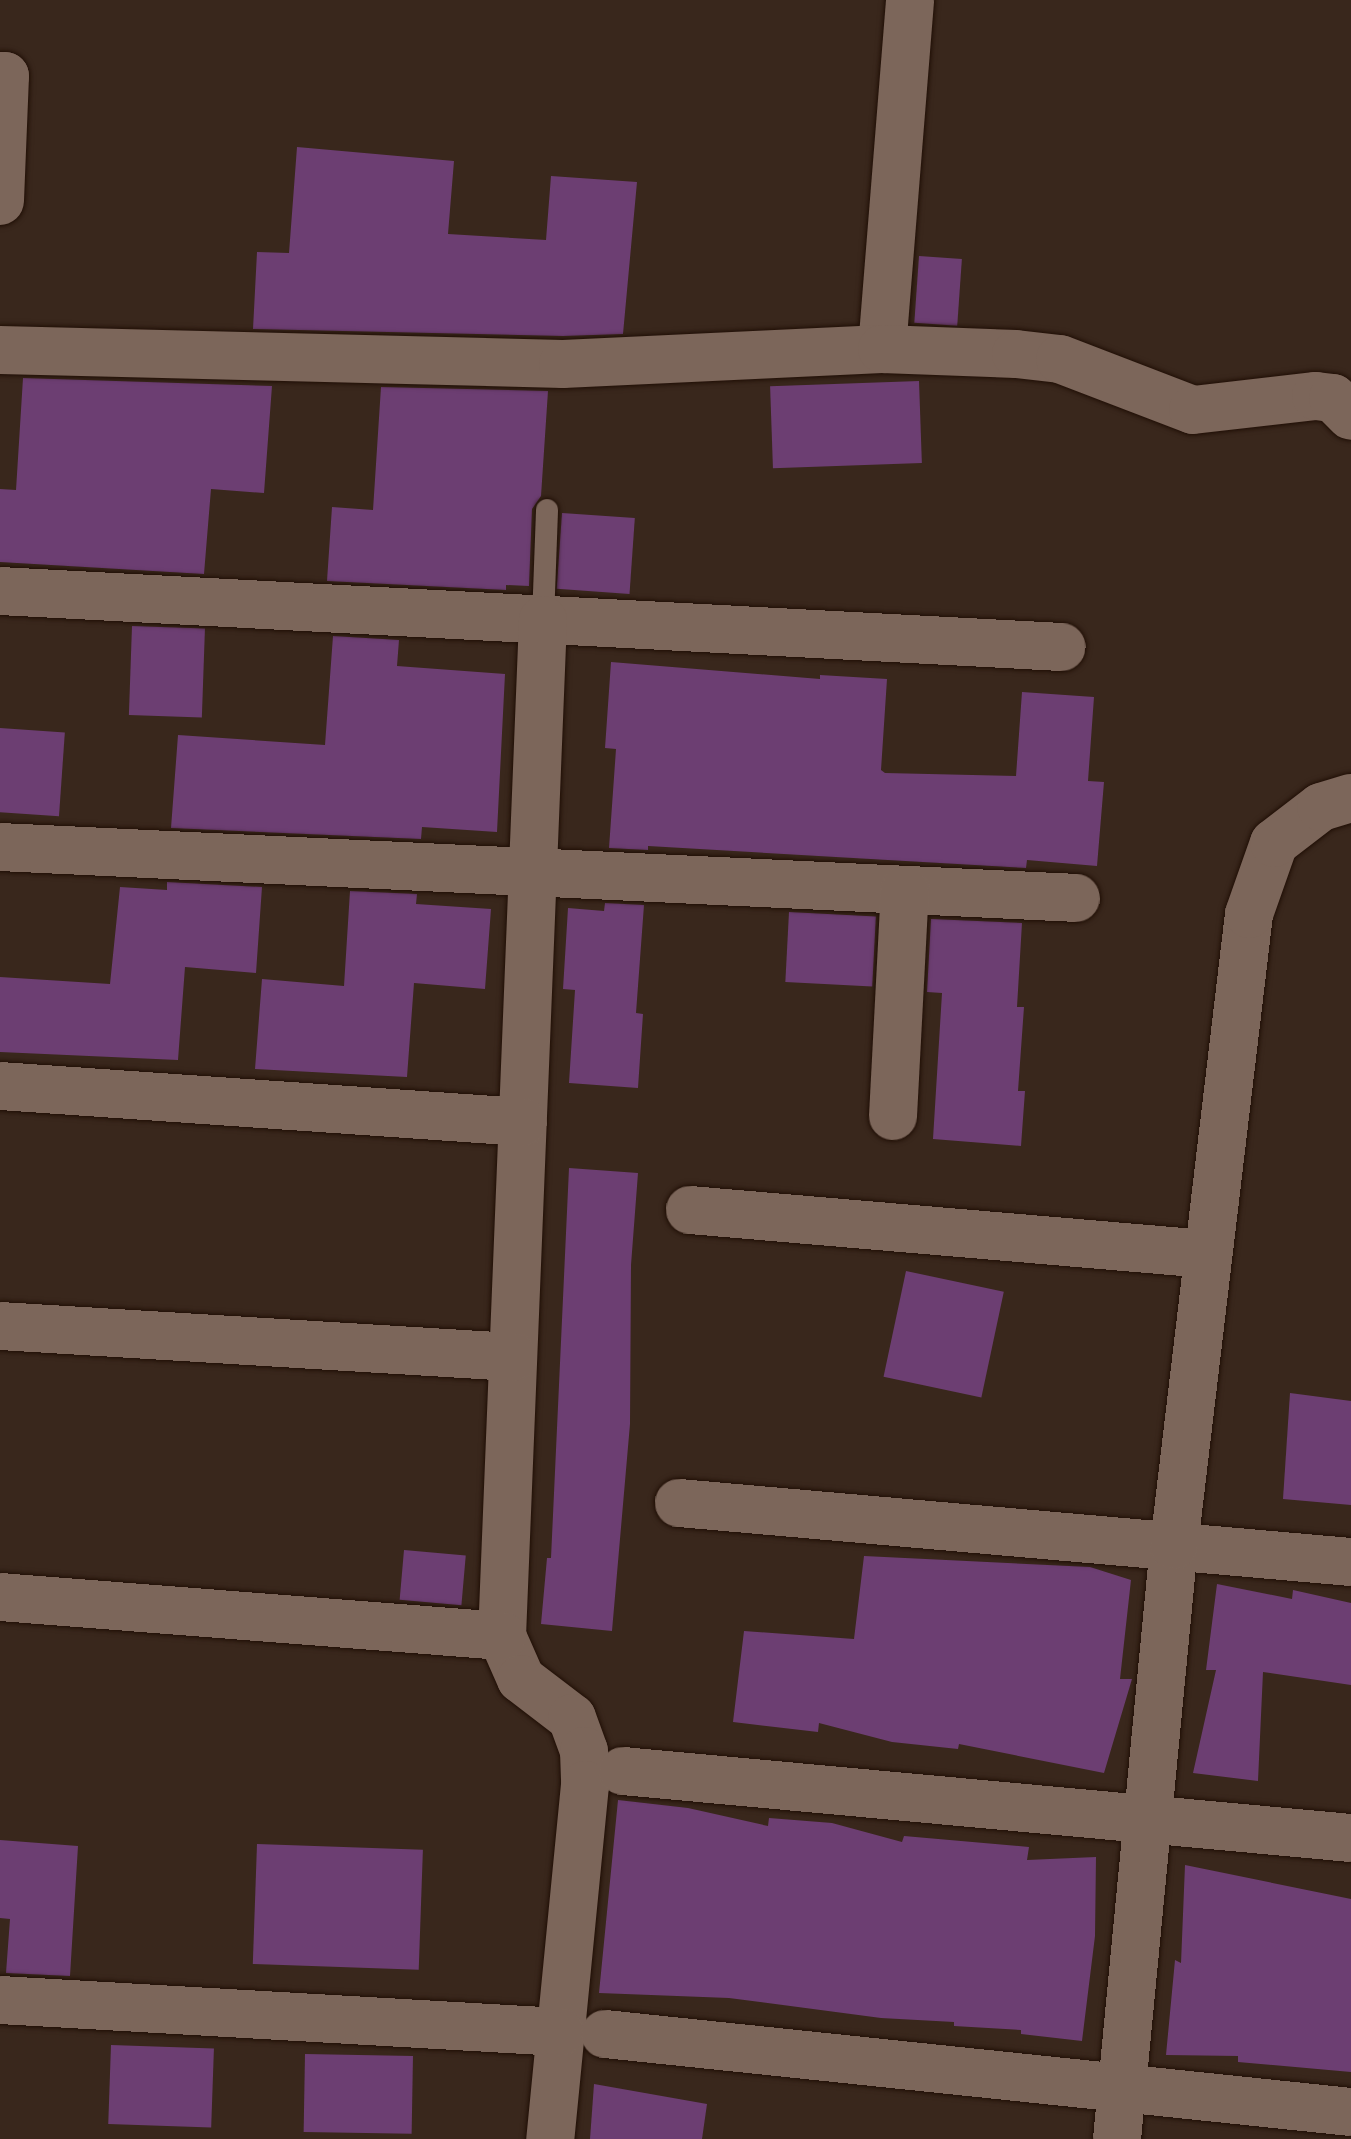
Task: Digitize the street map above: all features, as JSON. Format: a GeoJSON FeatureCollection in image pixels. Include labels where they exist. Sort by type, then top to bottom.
{"type":"FeatureCollection","features":[{"type":"Feature","properties":{"kind":"street"},"geometry":{"type":"LineString","coordinates":[[882,349],[910,0]]}},
{"type":"Feature","properties":{"kind":"street"},"geometry":{"type":"LineString","coordinates":[[0,76],[4,76],[0,201]]}},
{"type":"Feature","properties":{"kind":"street"},"geometry":{"type":"LineString","coordinates":[[0,350],[563,364],[882,349],[1060,359],[1194,410],[1316,396],[1333,398],[1351,416]]}},
{"type":"Feature","properties":{"kind":"street"},"geometry":{"type":"LineString","coordinates":[[0,591],[1062,646]]}},
{"type":"Feature","properties":{"kind":"street"},"geometry":{"type":"LineString","coordinates":[[543,620],[502,1636],[521,1679],[572,1718],[584,1751],[583,2033],[550,2139]]}},
{"type":"Feature","properties":{"kind":"street"},"geometry":{"type":"LineString","coordinates":[[1117,2139],[1174,1546],[1248,914],[1274,843],[1321,807],[1351,798]]}},
{"type":"Feature","properties":{"kind":"street"},"geometry":{"type":"LineString","coordinates":[[0,847],[1076,898]]}},
{"type":"Feature","properties":{"kind":"street"},"geometry":{"type":"LineString","coordinates":[[893,1116],[905,890]]}},
{"type":"Feature","properties":{"kind":"street"},"geometry":{"type":"LineString","coordinates":[[0,1086],[523,1122]]}},
{"type":"Feature","properties":{"kind":"street"},"geometry":{"type":"LineString","coordinates":[[690,1210],[1206,1254]]}},
{"type":"Feature","properties":{"kind":"street"},"geometry":{"type":"LineString","coordinates":[[0,1326],[513,1357]]}},
{"type":"Feature","properties":{"kind":"street"},"geometry":{"type":"LineString","coordinates":[[679,1503],[1351,1562]]}},
{"type":"Feature","properties":{"kind":"street"},"geometry":{"type":"LineString","coordinates":[[0,1597],[502,1636]]}},
{"type":"Feature","properties":{"kind":"street"},"geometry":{"type":"LineString","coordinates":[[623,1771],[1351,1838]]}},
{"type":"Feature","properties":{"kind":"street"},"geometry":{"type":"LineString","coordinates":[[0,2000],[583,2033],[1351,2112]]}},
{"type":"Feature","properties":{"kind":"lane"},"geometry":{"type":"LineString","coordinates":[[543,620],[547,510]]}},
{"type":"Feature","properties":{"kind":"building"},"geometry":{"type":"Polygon","coordinates":[[[297,147],[454,161],[448,234],[546,240],[551,176],[637,182],[623,334],[253,329],[257,252],[289,253],[297,147]]]}},
{"type":"Feature","properties":{"kind":"building"},"geometry":{"type":"Polygon","coordinates":[[[919,256],[962,259],[957,326],[914,323],[919,256]]]}},
{"type":"Feature","properties":{"kind":"building"},"geometry":{"type":"Polygon","coordinates":[[[23,378],[272,386],[264,493],[211,489],[204,574],[0,562],[0,489],[16,490],[23,378]]]}},
{"type":"Feature","properties":{"kind":"building"},"geometry":{"type":"Polygon","coordinates":[[[919,381],[922,463],[773,468],[770,386],[919,381]]]}},
{"type":"Feature","properties":{"kind":"building"},"geometry":{"type":"Polygon","coordinates":[[[381,387],[548,391],[541,496],[532,509],[529,586],[506,585],[506,590],[327,581],[332,507],[373,510],[381,387]]]}},
{"type":"Feature","properties":{"kind":"building"},"geometry":{"type":"Polygon","coordinates":[[[562,513],[635,518],[630,594],[557,589],[562,513]]]}},
{"type":"Feature","properties":{"kind":"building"},"geometry":{"type":"Polygon","coordinates":[[[132,626],[205,629],[202,717],[129,715],[132,626]]]}},
{"type":"Feature","properties":{"kind":"building"},"geometry":{"type":"Polygon","coordinates":[[[333,636],[399,640],[397,666],[505,674],[497,832],[422,827],[421,839],[171,828],[178,735],[325,745],[333,636]]]}},
{"type":"Feature","properties":{"kind":"building"},"geometry":{"type":"Polygon","coordinates":[[[611,662],[820,679],[820,675],[887,679],[881,770],[885,773],[1016,776],[1022,692],[1094,697],[1088,781],[1104,782],[1097,866],[1027,860],[1026,868],[648,846],[648,850],[609,848],[616,749],[605,748],[611,662]]]}},
{"type":"Feature","properties":{"kind":"building"},"geometry":{"type":"Polygon","coordinates":[[[0,728],[65,733],[59,816],[0,812],[0,728]]]}},
{"type":"Feature","properties":{"kind":"building"},"geometry":{"type":"Polygon","coordinates":[[[167,882],[262,887],[256,973],[185,967],[178,1060],[0,1052],[0,977],[110,984],[120,887],[167,890],[167,882]]]}},
{"type":"Feature","properties":{"kind":"building"},"geometry":{"type":"Polygon","coordinates":[[[350,891],[417,894],[416,904],[491,909],[485,989],[414,983],[407,1077],[255,1069],[262,979],[344,986],[350,891]]]}},
{"type":"Feature","properties":{"kind":"building"},"geometry":{"type":"Polygon","coordinates":[[[605,903],[644,905],[636,1013],[643,1014],[638,1088],[569,1083],[575,990],[563,989],[568,908],[604,911],[605,903]]]}},
{"type":"Feature","properties":{"kind":"building"},"geometry":{"type":"Polygon","coordinates":[[[789,912],[876,917],[872,986],[785,982],[789,912]]]}},
{"type":"Feature","properties":{"kind":"building"},"geometry":{"type":"Polygon","coordinates":[[[931,919],[1022,923],[1017,1007],[1024,1007],[1018,1091],[1025,1091],[1021,1146],[933,1139],[942,993],[927,992],[931,919]]]}},
{"type":"Feature","properties":{"kind":"building"},"geometry":{"type":"Polygon","coordinates":[[[569,1168],[638,1173],[631,1265],[630,1424],[612,1631],[541,1624],[547,1558],[551,1558],[569,1168]]]}},
{"type":"Feature","properties":{"kind":"building"},"geometry":{"type":"Polygon","coordinates":[[[906,1271],[1004,1292],[981,1397],[884,1377],[906,1271]]]}},
{"type":"Feature","properties":{"kind":"building"},"geometry":{"type":"Polygon","coordinates":[[[1290,1393],[1351,1401],[1351,1505],[1283,1499],[1290,1393]]]}},
{"type":"Feature","properties":{"kind":"building"},"geometry":{"type":"Polygon","coordinates":[[[404,1550],[466,1555],[461,1605],[400,1600],[404,1550]]]}},
{"type":"Feature","properties":{"kind":"building"},"geometry":{"type":"Polygon","coordinates":[[[864,1556],[1090,1567],[1131,1580],[1120,1679],[1132,1679],[1104,1773],[959,1744],[958,1749],[892,1742],[819,1723],[818,1732],[733,1722],[744,1631],[854,1639],[864,1556]]]}},
{"type":"Feature","properties":{"kind":"building"},"geometry":{"type":"Polygon","coordinates":[[[1217,1584],[1292,1599],[1293,1590],[1351,1603],[1351,1685],[1263,1672],[1258,1781],[1193,1773],[1216,1670],[1206,1670],[1217,1584]]]}},
{"type":"Feature","properties":{"kind":"building"},"geometry":{"type":"Polygon","coordinates":[[[618,1800],[688,1808],[768,1826],[769,1818],[832,1823],[902,1842],[904,1836],[1029,1847],[1027,1860],[1096,1857],[1095,1936],[1082,2041],[1021,2034],[1021,2030],[881,2018],[729,1998],[599,1993],[618,1800]]]}},
{"type":"Feature","properties":{"kind":"building"},"geometry":{"type":"Polygon","coordinates":[[[0,1840],[78,1846],[70,1976],[6,1973],[10,1919],[0,1918],[0,1840]]]}},
{"type":"Feature","properties":{"kind":"building"},"geometry":{"type":"Polygon","coordinates":[[[257,1844],[423,1850],[419,1970],[253,1964],[257,1844]]]}},
{"type":"Feature","properties":{"kind":"building"},"geometry":{"type":"Polygon","coordinates":[[[1185,1865],[1351,1899],[1351,2072],[1238,2062],[1238,2056],[1166,2055],[1175,1960],[1181,1963],[1185,1865]]]}},
{"type":"Feature","properties":{"kind":"building"},"geometry":{"type":"Polygon","coordinates":[[[111,2045],[214,2049],[211,2128],[108,2124],[111,2045]]]}},
{"type":"Feature","properties":{"kind":"building"},"geometry":{"type":"Polygon","coordinates":[[[305,2054],[413,2056],[412,2134],[304,2132],[305,2054]]]}},
{"type":"Feature","properties":{"kind":"building"},"geometry":{"type":"Polygon","coordinates":[[[594,2084],[707,2104],[702,2139],[590,2139],[594,2084]]]}}]}
